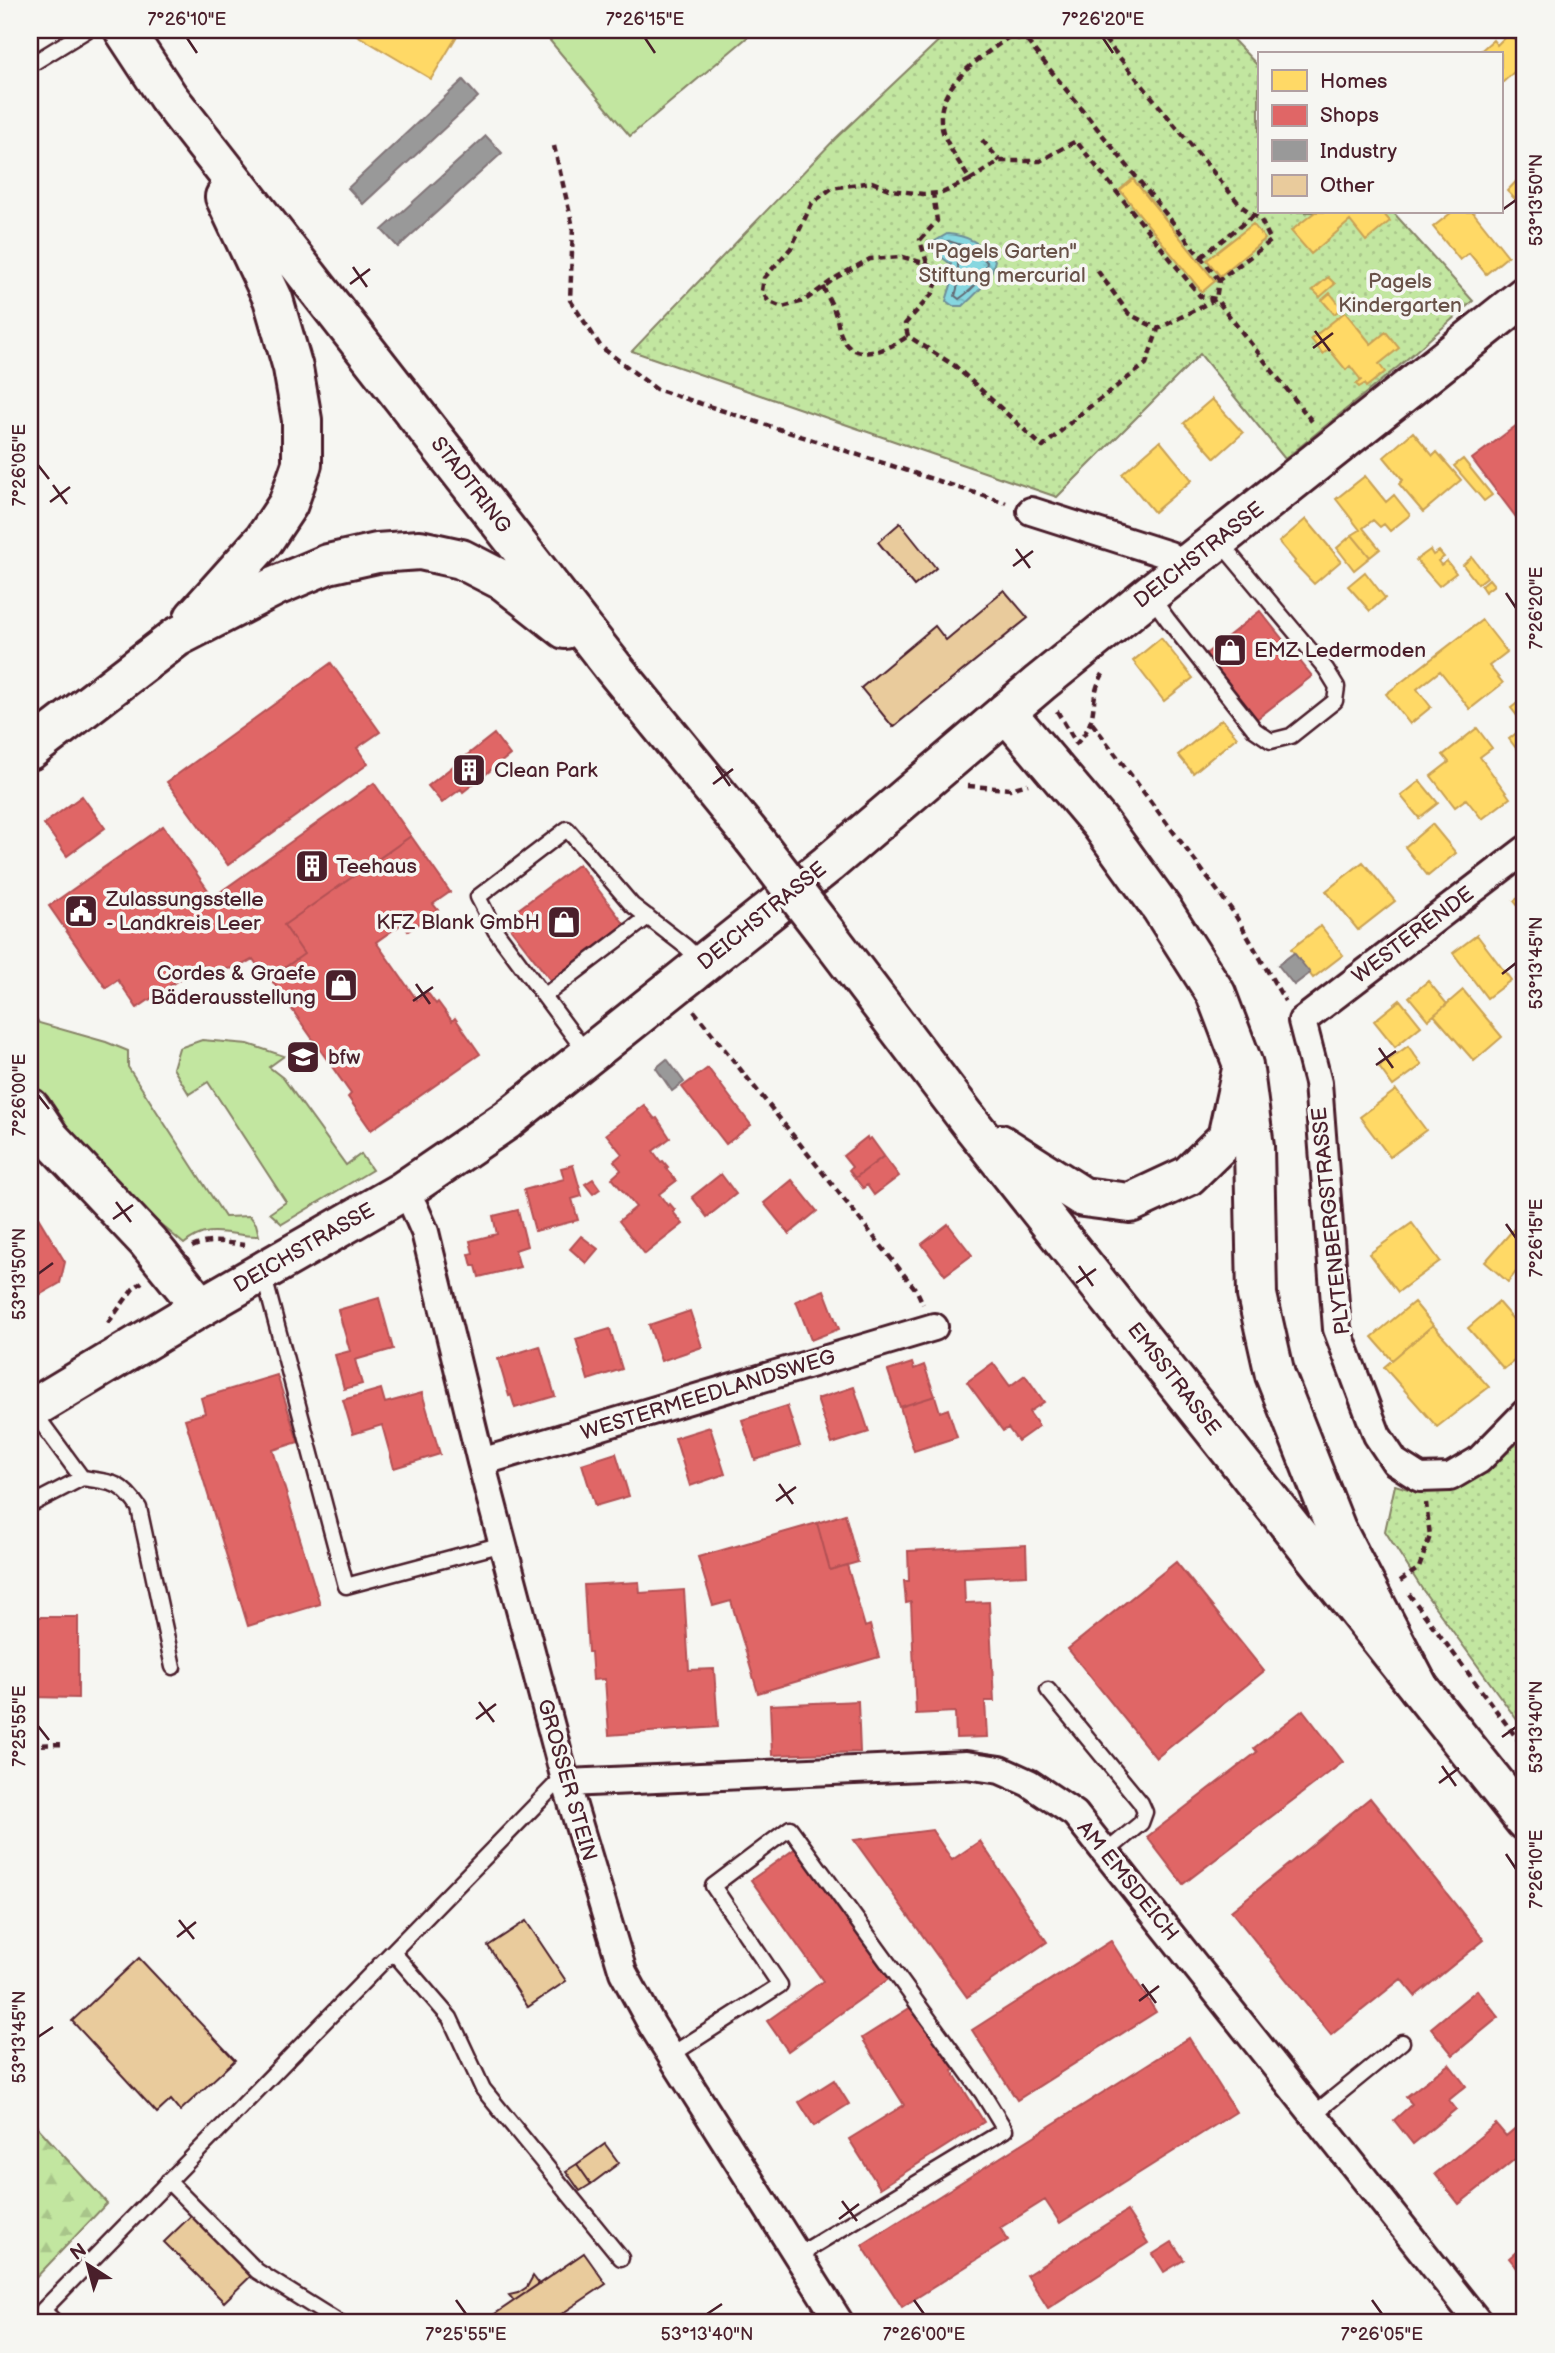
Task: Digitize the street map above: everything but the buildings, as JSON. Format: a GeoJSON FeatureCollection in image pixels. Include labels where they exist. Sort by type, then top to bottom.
{"type":"FeatureCollection","features":[{"type":"Feature","properties":{"kind":"main road","name":"STADTRING"},"geometry":{"type":"LineString","coordinates":[[124,30],[168,97],[613,667],[753,838],[827,934]]}},
{"type":"Feature","properties":{"kind":"main road"},"geometry":{"type":"LineString","coordinates":[[168,97],[230,206],[273,299],[293,368],[302,420],[302,464],[288,504],[264,540],[177,637]]}},
{"type":"Feature","properties":{"kind":"main road","name":"DEICHSTRASSE"},"geometry":{"type":"LineString","coordinates":[[30,1409],[403,1191],[507,1120],[828,864],[1006,712],[1150,594],[1525,296]]}},
{"type":"Feature","properties":{"kind":"main road"},"geometry":{"type":"LineString","coordinates":[[30,750],[78,710],[177,637],[276,586],[328,564],[377,553],[420,550],[461,559],[504,581],[613,667]]}},
{"type":"Feature","properties":{"kind":"main road"},"geometry":{"type":"LineString","coordinates":[[1006,712],[1100,823],[1162,909],[1216,994],[1243,1065],[1254,1147],[1257,1295],[1275,1375],[1336,1529],[1419,1688]]}},
{"type":"Feature","properties":{"kind":"main road","name":"EMSSTRASSE"},"geometry":{"type":"LineString","coordinates":[[827,934],[972,1125],[1525,1821]]}},
{"type":"Feature","properties":{"kind":"main road"},"geometry":{"type":"LineString","coordinates":[[972,1125],[1083,1197],[1130,1203],[1188,1176],[1227,1138],[1243,1065]]}},
{"type":"Feature","properties":{"kind":"main road"},"geometry":{"type":"LineString","coordinates":[[30,1108],[50,1138],[166,1263],[201,1307]]}},
{"type":"Feature","properties":{"kind":"street"},"geometry":{"type":"LineString","coordinates":[[1031,512],[1169,555],[1185,566]]}},
{"type":"Feature","properties":{"kind":"street","name":"WESTERENDE"},"geometry":{"type":"LineString","coordinates":[[1302,1021],[1525,850]]}},
{"type":"Feature","properties":{"kind":"street","name":"PLYTENBERGSTRASSE"},"geometry":{"type":"LineString","coordinates":[[1302,1021],[1318,1083],[1338,1329],[1377,1436],[1395,1462],[1420,1478]]}},
{"type":"Feature","properties":{"kind":"street","name":"GROSSER STEIN"},"geometry":{"type":"LineString","coordinates":[[403,1191],[414,1207],[425,1232],[481,1462],[566,1779],[623,1972],[652,2025],[840,2323]]}},
{"type":"Feature","properties":{"kind":"street","name":"WESTERMEEDLANDSWEG"},"geometry":{"type":"LineString","coordinates":[[481,1462],[934,1327]]}},
{"type":"Feature","properties":{"kind":"street"},"geometry":{"type":"LineString","coordinates":[[1420,1478],[1450,1477],[1479,1460],[1525,1413]]}},
{"type":"Feature","properties":{"kind":"street","name":"AM EMSDEICH"},"geometry":{"type":"LineString","coordinates":[[566,1779],[966,1765],[1000,1770],[1029,1783],[1074,1814],[1479,2323]]}},
{"type":"Feature","properties":{"kind":"lane"},"geometry":{"type":"LineString","coordinates":[[30,65],[87,30]]}},
{"type":"Feature","properties":{"kind":"lane"},"geometry":{"type":"LineString","coordinates":[[1150,594],[1255,730],[1270,741],[1291,736],[1335,701],[1337,687],[1326,669],[1218,540]]}},
{"type":"Feature","properties":{"kind":"lane"},"geometry":{"type":"LineString","coordinates":[[588,1055],[495,930],[478,897],[567,829],[632,905],[685,946],[688,975]]}},
{"type":"Feature","properties":{"kind":"lane"},"geometry":{"type":"LineString","coordinates":[[544,996],[648,917]]}},
{"type":"Feature","properties":{"kind":"lane"},"geometry":{"type":"LineString","coordinates":[[263,1271],[346,1586],[503,1544]]}},
{"type":"Feature","properties":{"kind":"lane"},"geometry":{"type":"LineString","coordinates":[[30,1409],[82,1478]]}},
{"type":"Feature","properties":{"kind":"lane"},"geometry":{"type":"LineString","coordinates":[[30,1505],[82,1478],[116,1483],[128,1493],[139,1508],[173,1667]]}},
{"type":"Feature","properties":{"kind":"lane"},"geometry":{"type":"LineString","coordinates":[[1048,1690],[1141,1803],[1145,1812],[1141,1823],[1105,1853]]}},
{"type":"Feature","properties":{"kind":"lane"},"geometry":{"type":"LineString","coordinates":[[56,2323],[43,2310],[566,1779]]}},
{"type":"Feature","properties":{"kind":"lane"},"geometry":{"type":"LineString","coordinates":[[671,2055],[780,1985],[713,1886],[790,1828],[983,2094],[1005,2130],[797,2255]]}},
{"type":"Feature","properties":{"kind":"lane"},"geometry":{"type":"LineString","coordinates":[[393,1952],[450,2018],[483,2089],[621,2258]]}},
{"type":"Feature","properties":{"kind":"lane"},"geometry":{"type":"LineString","coordinates":[[1314,2114],[1402,2042]]}},
{"type":"Feature","properties":{"kind":"lane"},"geometry":{"type":"LineString","coordinates":[[168,2181],[257,2271],[340,2323]]}},
{"type":"Feature","properties":{"kind":"path"},"geometry":{"type":"LineString","coordinates":[[1027,41],[1041,30]]}},
{"type":"Feature","properties":{"kind":"path"},"geometry":{"type":"LineString","coordinates":[[1097,30],[1241,206],[1261,220],[1271,241],[1219,280],[1216,299]]}},
{"type":"Feature","properties":{"kind":"path"},"geometry":{"type":"LineString","coordinates":[[970,180],[942,130],[942,113],[951,87],[964,71],[1010,36],[1027,41],[1219,280]]}},
{"type":"Feature","properties":{"kind":"path"},"geometry":{"type":"LineString","coordinates":[[982,140],[1000,161]]}},
{"type":"Feature","properties":{"kind":"path"},"geometry":{"type":"LineString","coordinates":[[1216,299],[1158,329],[1146,363],[1043,447],[955,366],[908,336],[905,324],[933,293],[939,276],[927,264],[903,257],[870,258],[804,301],[782,307],[768,301],[762,291],[764,278],[791,248],[812,203],[832,188],[872,182],[906,193],[942,193],[958,187],[1000,161],[1040,161],[1076,141],[1200,296],[1216,299],[1334,450]]}},
{"type":"Feature","properties":{"kind":"path"},"geometry":{"type":"LineString","coordinates":[[554,146],[573,227],[570,300],[601,347],[656,389],[703,402],[1031,512]]}},
{"type":"Feature","properties":{"kind":"path"},"geometry":{"type":"LineString","coordinates":[[1520,166],[1525,161]]}},
{"type":"Feature","properties":{"kind":"path"},"geometry":{"type":"LineString","coordinates":[[927,264],[920,240],[937,221],[933,193]]}},
{"type":"Feature","properties":{"kind":"path"},"geometry":{"type":"LineString","coordinates":[[1201,257],[1254,215]]}},
{"type":"Feature","properties":{"kind":"path"},"geometry":{"type":"LineString","coordinates":[[1097,270],[1129,314],[1158,329]]}},
{"type":"Feature","properties":{"kind":"path"},"geometry":{"type":"LineString","coordinates":[[823,287],[836,315],[841,336],[854,349],[873,354],[894,346],[908,336]]}},
{"type":"Feature","properties":{"kind":"path"},"geometry":{"type":"LineString","coordinates":[[1092,723],[1234,913],[1284,1000],[1302,1021]]}},
{"type":"Feature","properties":{"kind":"path"},"geometry":{"type":"LineString","coordinates":[[688,975],[918,1291],[934,1327]]}},
{"type":"Feature","properties":{"kind":"path"},"geometry":{"type":"LineString","coordinates":[[101,1330],[133,1289],[166,1263]]}},
{"type":"Feature","properties":{"kind":"path"},"geometry":{"type":"LineString","coordinates":[[1400,1581],[1419,1567],[1430,1536],[1420,1478]]}},
{"type":"Feature","properties":{"kind":"path"},"geometry":{"type":"LineString","coordinates":[[30,1745],[66,1744]]}},
{"type":"Feature","properties":{"kind":"green space"},"geometry":{"type":"Polygon","coordinates":[[[541,30],[756,30],[630,136],[541,30]]]}},
{"type":"Feature","properties":{"kind":"green space","name":"\"Pagels Garten\" Stiftung mercurial"},"geometry":{"type":"Polygon","coordinates":[[[950,30],[1224,30],[1258,66],[1258,214],[1395,214],[1473,301],[1399,366],[1285,459],[1200,354],[1057,497],[632,351],[836,138],[950,30]]]}},
{"type":"Feature","properties":{"kind":"green space"},"geometry":{"type":"Polygon","coordinates":[[[30,1009],[39,1023],[128,1051],[128,1067],[225,1217],[250,1216],[256,1224],[259,1236],[212,1232],[193,1237],[184,1244],[126,1195],[46,1108],[30,1086],[30,1009]]]}},
{"type":"Feature","properties":{"kind":"green space"},"geometry":{"type":"Polygon","coordinates":[[[202,1040],[248,1044],[284,1056],[269,1067],[283,1078],[346,1165],[361,1154],[372,1170],[282,1224],[270,1213],[286,1202],[208,1082],[189,1094],[173,1068],[179,1048],[202,1040]]]}},
{"type":"Feature","properties":{"kind":"green space"},"geometry":{"type":"Polygon","coordinates":[[[1525,1433],[1525,1731],[1422,1589],[1385,1531],[1395,1485],[1415,1491],[1449,1491],[1491,1468],[1525,1433]]]}},
{"type":"Feature","properties":{"kind":"green space"},"geometry":{"type":"Polygon","coordinates":[[[30,2107],[32,2121],[107,2203],[30,2284],[30,2107]]]}},
{"type":"Feature","properties":{"kind":"water"},"geometry":{"type":"Polygon","coordinates":[[[947,234],[974,241],[995,260],[987,280],[963,306],[953,306],[946,301],[951,285],[951,264],[934,252],[932,243],[947,234]]]}},
{"type":"Feature","properties":{"kind":"place","name":"EMZ Ledermoden"},"geometry":{"type":"Point","coordinates":[1230,650]}},
{"type":"Feature","properties":{"kind":"place","name":"Clean Park"},"geometry":{"type":"Point","coordinates":[469,770]}},
{"type":"Feature","properties":{"kind":"place","name":"Teehaus"},"geometry":{"type":"Point","coordinates":[312,866]}},
{"type":"Feature","properties":{"kind":"place","name":"Zulassungsstelle - Landkreis Leer"},"geometry":{"type":"Point","coordinates":[81,911]}},
{"type":"Feature","properties":{"kind":"place","name":"KFZ Blank GmbH"},"geometry":{"type":"Point","coordinates":[564,922]}},
{"type":"Feature","properties":{"kind":"place","name":"Cordes & Graefe Bäderausstellung"},"geometry":{"type":"Point","coordinates":[341,985]}},
{"type":"Feature","properties":{"kind":"place","name":"bfw"},"geometry":{"type":"Point","coordinates":[303,1057]}},
{"type":"Feature","properties":{"kind":"park label","name":"Pagels Kindergarten"},"geometry":{"type":"Point","coordinates":[1400,293]}}]}
